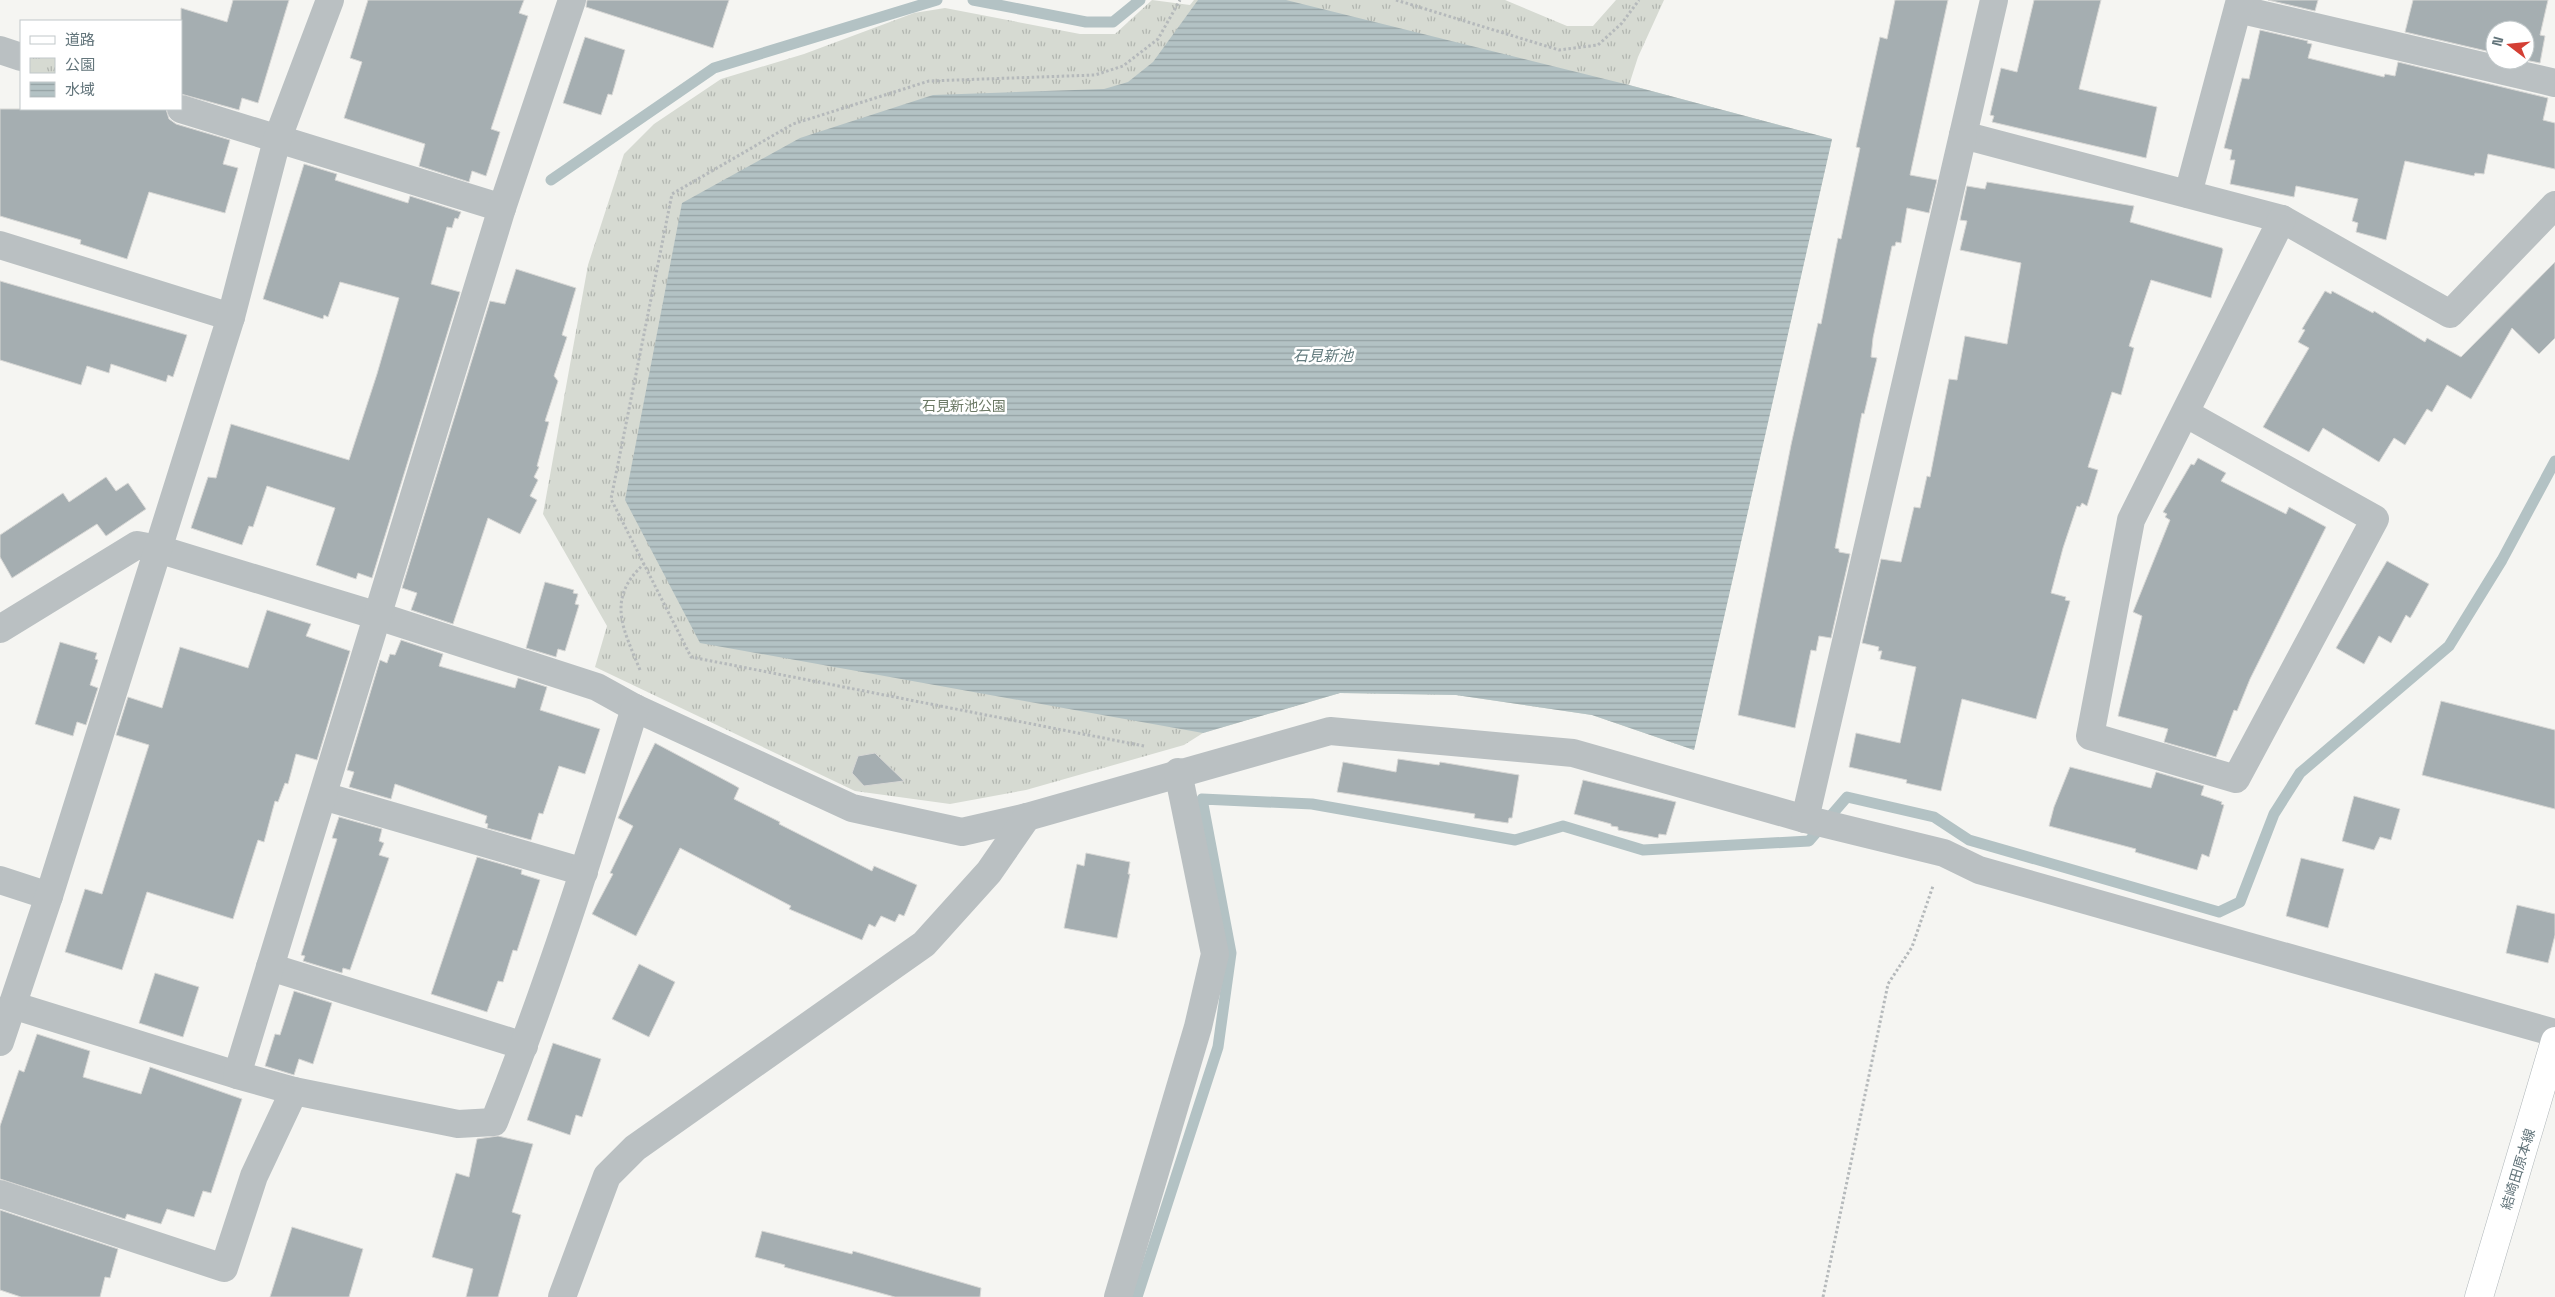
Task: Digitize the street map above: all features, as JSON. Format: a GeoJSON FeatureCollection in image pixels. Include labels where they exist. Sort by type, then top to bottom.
{"type":"FeatureCollection","features":[{"type":"Feature","properties":{"kind":"main road","name":"結崎田原本線"},"geometry":{"type":"LineString","coordinates":[[2479,1297],[2547,1104],[2555,1041]]}},
{"type":"Feature","properties":{"kind":"street"},"geometry":{"type":"LineString","coordinates":[[0,1042],[49,896],[231,317],[277,140],[330,0]]}},
{"type":"Feature","properties":{"kind":"street"},"geometry":{"type":"LineString","coordinates":[[237,1075],[502,208],[572,0]]}},
{"type":"Feature","properties":{"kind":"street"},"geometry":{"type":"LineString","coordinates":[[1805,819],[1994,0]]}},
{"type":"Feature","properties":{"kind":"street"},"geometry":{"type":"LineString","coordinates":[[2188,194],[2239,4],[2555,83]]}},
{"type":"Feature","properties":{"kind":"street"},"geometry":{"type":"LineString","coordinates":[[0,50],[20,57]]}},
{"type":"Feature","properties":{"kind":"street"},"geometry":{"type":"LineString","coordinates":[[182,109],[502,208]]}},
{"type":"Feature","properties":{"kind":"street"},"geometry":{"type":"LineString","coordinates":[[1963,135],[2282,219],[2450,314],[2555,205]]}},
{"type":"Feature","properties":{"kind":"street"},"geometry":{"type":"LineString","coordinates":[[2185,413],[2375,519],[2236,779],[2090,736],[2132,520],[2185,413],[2282,219]]}},
{"type":"Feature","properties":{"kind":"street"},"geometry":{"type":"LineString","coordinates":[[0,245],[231,317]]}},
{"type":"Feature","properties":{"kind":"street"},"geometry":{"type":"LineString","coordinates":[[0,629],[137,546],[158,549],[378,616],[597,687],[635,708],[852,808],[962,832],[1026,817],[1178,772],[1330,731],[1573,753],[1805,819],[1944,853],[1979,870],[2555,1033]]}},
{"type":"Feature","properties":{"kind":"street"},"geometry":{"type":"LineString","coordinates":[[12,1005],[294,1091],[458,1124],[494,1122],[524,1046],[584,872],[635,708]]}},
{"type":"Feature","properties":{"kind":"street"},"geometry":{"type":"LineString","coordinates":[[1118,1297],[1198,1027],[1215,954],[1178,772]]}},
{"type":"Feature","properties":{"kind":"street"},"geometry":{"type":"LineString","coordinates":[[323,796],[584,872]]}},
{"type":"Feature","properties":{"kind":"street"},"geometry":{"type":"LineString","coordinates":[[562,1297],[607,1176],[635,1148],[924,944],[989,872],[1026,817]]}},
{"type":"Feature","properties":{"kind":"street"},"geometry":{"type":"LineString","coordinates":[[0,880],[49,896]]}},
{"type":"Feature","properties":{"kind":"street"},"geometry":{"type":"LineString","coordinates":[[270,967],[524,1046]]}},
{"type":"Feature","properties":{"kind":"street"},"geometry":{"type":"LineString","coordinates":[[0,1194],[224,1268],[254,1176],[294,1091]]}},
{"type":"Feature","properties":{"kind":"path"},"geometry":{"type":"LineString","coordinates":[[1178,772],[1150,748],[691,657],[611,499],[672,194],[793,124],[929,81],[1095,75],[1123,66],[1158,40],[1180,0]]}},
{"type":"Feature","properties":{"kind":"path"},"geometry":{"type":"LineString","coordinates":[[1396,0],[1559,50],[1598,46],[1622,23],[1638,0]]}},
{"type":"Feature","properties":{"kind":"path"},"geometry":{"type":"LineString","coordinates":[[635,708],[644,680],[621,623],[620,600],[634,573],[644,564]]}},
{"type":"Feature","properties":{"kind":"path"},"geometry":{"type":"LineString","coordinates":[[1823,1297],[1888,984],[1912,947],[1944,853]]}},
{"type":"Feature","properties":{"kind":"green space","name":"石見新池"},"geometry":{"type":"Polygon","coordinates":[[[1152,0],[1190,5],[1194,0],[1505,0],[1567,26],[1593,26],[1616,0],[1664,0],[1638,57],[1629,85],[1832,139],[1694,750],[1592,715],[1456,695],[1340,693],[1203,733],[1184,745],[1026,790],[950,804],[855,791],[595,667],[607,626],[543,514],[588,265],[624,154],[654,124],[721,79],[804,54],[914,13],[945,8],[1080,34],[1115,34],[1152,0]]]}},
{"type":"Feature","properties":{"kind":"water","name":"石見新池"},"geometry":{"type":"Polygon","coordinates":[[[1198,0],[1286,0],[1629,85],[1832,139],[1694,750],[1592,715],[1456,695],[1340,693],[1203,733],[700,643],[625,500],[682,203],[800,138],[933,95],[1104,89],[1128,82],[1153,62],[1198,0]]]}},
{"type":"Feature","properties":{"kind":"building"},"geometry":{"type":"Polygon","coordinates":[[[233,0],[289,0],[258,103],[242,98],[239,110],[182,94],[181,8],[227,22],[233,0]]]}},
{"type":"Feature","properties":{"kind":"building"},"geometry":{"type":"Polygon","coordinates":[[[368,0],[524,0],[519,13],[528,16],[491,129],[500,132],[486,176],[472,171],[469,182],[419,166],[425,144],[344,118],[362,62],[350,58],[368,0]]]}},
{"type":"Feature","properties":{"kind":"building"},"geometry":{"type":"Polygon","coordinates":[[[587,0],[729,0],[713,48],[586,7],[587,0]]]}},
{"type":"Feature","properties":{"kind":"building"},"geometry":{"type":"Polygon","coordinates":[[[1895,0],[1948,0],[1910,175],[1937,180],[1929,213],[1907,208],[1901,243],[1896,242],[1895,246],[1892,246],[1873,338],[1871,357],[1877,358],[1864,414],[1862,413],[1835,548],[1839,549],[1839,552],[1850,554],[1831,638],[1819,636],[1816,651],[1811,650],[1795,728],[1738,715],[1791,445],[1818,323],[1821,324],[1838,238],[1841,239],[1860,148],[1856,147],[1880,37],[1887,39],[1895,0]]]}},
{"type":"Feature","properties":{"kind":"building"},"geometry":{"type":"Polygon","coordinates":[[[2034,0],[2101,0],[2079,89],[2157,107],[2146,158],[1992,122],[1994,116],[1990,115],[2001,68],[2017,72],[2034,0]]]}},
{"type":"Feature","properties":{"kind":"building"},"geometry":{"type":"Polygon","coordinates":[[[2268,0],[2318,0],[2315,11],[2268,0]]]}},
{"type":"Feature","properties":{"kind":"building"},"geometry":{"type":"Polygon","coordinates":[[[2413,0],[2548,0],[2540,35],[2545,36],[2540,63],[2535,62],[2535,20],[2485,20],[2485,51],[2405,32],[2413,0]]]}},
{"type":"Feature","properties":{"kind":"building"},"geometry":{"type":"Polygon","coordinates":[[[2260,30],[2308,41],[2307,43],[2312,44],[2308,58],[2384,77],[2385,74],[2395,76],[2398,62],[2548,98],[2543,120],[2555,123],[2555,169],[2488,154],[2484,174],[2475,173],[2474,176],[2405,161],[2386,240],[2356,232],[2358,223],[2352,221],[2358,199],[2296,186],[2294,197],[2230,184],[2235,160],[2230,160],[2232,150],[2224,148],[2242,78],[2249,79],[2260,30]]]}},
{"type":"Feature","properties":{"kind":"building"},"geometry":{"type":"Polygon","coordinates":[[[585,37],[625,50],[612,95],[608,94],[601,115],[563,103],[585,37]]]}},
{"type":"Feature","properties":{"kind":"building"},"geometry":{"type":"Polygon","coordinates":[[[0,109],[166,110],[169,119],[176,124],[230,140],[223,164],[238,168],[225,213],[149,192],[127,259],[80,244],[81,240],[0,216],[0,109]]]}},
{"type":"Feature","properties":{"kind":"building"},"geometry":{"type":"Polygon","coordinates":[[[304,164],[337,174],[335,180],[408,203],[410,196],[461,212],[458,219],[455,218],[452,228],[447,227],[431,284],[460,292],[372,578],[358,573],[356,579],[316,565],[335,508],[267,486],[253,527],[249,526],[242,545],[191,528],[208,477],[216,478],[231,424],[349,460],[377,374],[399,298],[340,282],[328,317],[324,315],[323,319],[263,299],[304,164]]]}},
{"type":"Feature","properties":{"kind":"building"},"geometry":{"type":"Polygon","coordinates":[[[1987,182],[2134,206],[2130,222],[2222,248],[2223,250],[2211,298],[2151,280],[2129,346],[2134,348],[2121,395],[2112,392],[2088,467],[2098,470],[2087,506],[2082,503],[2080,507],[2077,506],[2051,593],[2066,597],[2065,600],[2070,601],[2036,719],[1962,699],[1941,791],[1906,783],[1907,780],[1849,767],[1856,733],[1900,743],[1916,667],[1880,659],[1882,651],[1878,651],[1879,647],[1862,643],[1881,559],[1901,562],[1914,507],[1920,508],[1927,476],[1930,477],[1949,379],[1957,380],[1965,336],[2007,344],[2021,263],[1960,250],[1967,221],[1960,220],[1967,186],[1985,189],[1987,182]]]}},
{"type":"Feature","properties":{"kind":"building"},"geometry":{"type":"Polygon","coordinates":[[[2555,262],[2555,338],[2539,354],[2512,328],[2471,399],[2447,385],[2432,412],[2427,409],[2405,445],[2394,438],[2379,462],[2323,428],[2309,452],[2263,427],[2309,348],[2298,342],[2305,330],[2302,329],[2325,291],[2331,294],[2332,291],[2373,313],[2374,311],[2425,342],[2427,338],[2461,357],[2555,262]]]}},
{"type":"Feature","properties":{"kind":"building"},"geometry":{"type":"Polygon","coordinates":[[[516,269],[576,288],[562,335],[567,337],[554,376],[558,381],[545,421],[549,422],[537,466],[539,467],[534,477],[538,480],[530,496],[537,500],[520,534],[488,518],[453,624],[411,610],[417,593],[402,588],[490,301],[505,304],[516,269]]]}},
{"type":"Feature","properties":{"kind":"building"},"geometry":{"type":"Polygon","coordinates":[[[0,281],[187,335],[173,377],[168,375],[166,382],[111,364],[109,373],[87,366],[81,385],[0,360],[0,281]]]}},
{"type":"Feature","properties":{"kind":"building"},"geometry":{"type":"Polygon","coordinates":[[[2198,458],[2226,473],[2221,481],[2286,514],[2289,507],[2326,527],[2250,679],[2237,711],[2234,710],[2216,757],[2164,742],[2168,729],[2118,716],[2142,616],[2133,612],[2170,520],[2165,517],[2167,514],[2163,512],[2191,464],[2194,465],[2198,458]]]}},
{"type":"Feature","properties":{"kind":"building"},"geometry":{"type":"Polygon","coordinates":[[[106,477],[116,491],[128,483],[146,509],[106,536],[97,524],[12,578],[0,557],[0,535],[63,493],[69,502],[106,477]]]}},
{"type":"Feature","properties":{"kind":"building"},"geometry":{"type":"Polygon","coordinates":[[[2387,561],[2429,584],[2410,618],[2406,615],[2391,643],[2379,636],[2364,664],[2336,648],[2387,561]]]}},
{"type":"Feature","properties":{"kind":"building"},"geometry":{"type":"Polygon","coordinates":[[[545,582],[574,590],[573,593],[578,594],[575,604],[579,605],[565,651],[558,649],[556,657],[526,648],[545,582]]]}},
{"type":"Feature","properties":{"kind":"building"},"geometry":{"type":"Polygon","coordinates":[[[267,610],[311,624],[306,636],[350,651],[317,760],[296,754],[288,784],[285,783],[278,802],[275,801],[264,842],[258,840],[233,919],[147,892],[122,970],[65,952],[85,889],[102,894],[149,745],[116,735],[128,697],[162,708],[180,647],[248,668],[267,610]]]}},
{"type":"Feature","properties":{"kind":"building"},"geometry":{"type":"Polygon","coordinates":[[[401,640],[443,654],[439,666],[515,688],[518,678],[547,687],[540,710],[600,729],[585,774],[559,766],[543,814],[539,813],[531,840],[487,828],[488,824],[485,823],[487,816],[395,784],[391,799],[349,787],[354,772],[347,770],[380,660],[387,663],[390,654],[395,655],[401,640]]]}},
{"type":"Feature","properties":{"kind":"building"},"geometry":{"type":"Polygon","coordinates":[[[60,642],[97,653],[95,659],[98,660],[90,685],[98,688],[86,725],[77,722],[73,736],[35,724],[60,642]]]}},
{"type":"Feature","properties":{"kind":"building"},"geometry":{"type":"Polygon","coordinates":[[[2441,701],[2555,730],[2555,809],[2422,775],[2441,701]]]}},
{"type":"Feature","properties":{"kind":"building"},"geometry":{"type":"Polygon","coordinates":[[[655,743],[739,788],[734,799],[780,822],[779,824],[872,871],[874,866],[917,885],[904,916],[899,914],[895,922],[881,916],[875,927],[869,924],[862,940],[789,909],[791,906],[680,848],[636,936],[592,914],[613,874],[610,873],[633,826],[618,818],[655,743]]]}},
{"type":"Feature","properties":{"kind":"building"},"geometry":{"type":"Polygon","coordinates":[[[875,753],[904,781],[864,786],[852,773],[858,756],[875,753]]]}},
{"type":"Feature","properties":{"kind":"building"},"geometry":{"type":"Polygon","coordinates":[[[1398,759],[1439,765],[1440,762],[1519,775],[1512,818],[1509,818],[1508,823],[1474,818],[1475,814],[1337,792],[1343,762],[1396,772],[1398,759]]]}},
{"type":"Feature","properties":{"kind":"building"},"geometry":{"type":"Polygon","coordinates":[[[2070,767],[2151,788],[2156,772],[2204,786],[2201,795],[2222,802],[2221,804],[2224,805],[2209,857],[2202,854],[2197,870],[2135,852],[2136,849],[2049,826],[2054,807],[2070,767]]]}},
{"type":"Feature","properties":{"kind":"building"},"geometry":{"type":"Polygon","coordinates":[[[1583,780],[1676,802],[1666,835],[1659,834],[1658,838],[1618,830],[1618,827],[1611,826],[1611,824],[1574,814],[1583,780]]]}},
{"type":"Feature","properties":{"kind":"building"},"geometry":{"type":"Polygon","coordinates":[[[2354,796],[2400,809],[2391,840],[2380,837],[2374,850],[2342,841],[2354,796]]]}},
{"type":"Feature","properties":{"kind":"building"},"geometry":{"type":"Polygon","coordinates":[[[339,817],[382,829],[379,841],[384,843],[379,855],[389,858],[350,970],[343,968],[342,973],[303,961],[305,956],[301,955],[337,839],[332,838],[339,817]]]}},
{"type":"Feature","properties":{"kind":"building"},"geometry":{"type":"Polygon","coordinates":[[[1086,853],[1130,862],[1128,874],[1130,874],[1117,938],[1064,928],[1077,864],[1084,866],[1086,853]]]}},
{"type":"Feature","properties":{"kind":"building"},"geometry":{"type":"Polygon","coordinates":[[[477,857],[522,870],[521,874],[540,880],[517,951],[513,950],[503,982],[498,981],[487,1012],[431,994],[477,857]]]}},
{"type":"Feature","properties":{"kind":"building"},"geometry":{"type":"Polygon","coordinates":[[[2301,858],[2344,869],[2328,928],[2286,916],[2301,858]]]}},
{"type":"Feature","properties":{"kind":"building"},"geometry":{"type":"Polygon","coordinates":[[[2517,905],[2555,914],[2555,935],[2548,963],[2506,953],[2517,905]]]}},
{"type":"Feature","properties":{"kind":"building"},"geometry":{"type":"Polygon","coordinates":[[[639,964],[675,982],[649,1037],[612,1019],[639,964]]]}},
{"type":"Feature","properties":{"kind":"building"},"geometry":{"type":"Polygon","coordinates":[[[155,973],[199,987],[183,1037],[139,1023],[155,973]]]}},
{"type":"Feature","properties":{"kind":"building"},"geometry":{"type":"Polygon","coordinates":[[[294,991],[332,1003],[313,1064],[299,1059],[294,1075],[265,1066],[275,1034],[280,1035],[294,991]]]}},
{"type":"Feature","properties":{"kind":"building"},"geometry":{"type":"Polygon","coordinates":[[[37,1034],[90,1051],[83,1077],[141,1094],[150,1067],[242,1099],[211,1193],[203,1191],[194,1217],[167,1209],[161,1224],[127,1214],[125,1219],[0,1179],[0,1126],[19,1070],[24,1072],[37,1034]]]}},
{"type":"Feature","properties":{"kind":"building"},"geometry":{"type":"Polygon","coordinates":[[[553,1043],[601,1059],[582,1117],[576,1115],[570,1135],[527,1120],[553,1043]]]}},
{"type":"Feature","properties":{"kind":"building"},"geometry":{"type":"Polygon","coordinates":[[[498,1136],[533,1144],[512,1212],[521,1215],[498,1297],[466,1297],[473,1269],[432,1257],[456,1173],[469,1177],[477,1139],[498,1136]]]}},
{"type":"Feature","properties":{"kind":"building"},"geometry":{"type":"Polygon","coordinates":[[[0,1210],[118,1249],[110,1278],[105,1277],[100,1297],[21,1297],[0,1290],[0,1210]]]}},
{"type":"Feature","properties":{"kind":"building"},"geometry":{"type":"Polygon","coordinates":[[[292,1227],[363,1249],[349,1297],[270,1297],[292,1227]]]}},
{"type":"Feature","properties":{"kind":"building"},"geometry":{"type":"Polygon","coordinates":[[[762,1231],[852,1254],[853,1251],[981,1288],[980,1297],[895,1297],[784,1267],[785,1265],[755,1257],[762,1231]]]}},
{"type":"Feature","properties":{"kind":"waterway"},"geometry":{"type":"LineString","coordinates":[[551,180],[714,68],[937,0]]}},
{"type":"Feature","properties":{"kind":"waterway"},"geometry":{"type":"LineString","coordinates":[[973,0],[1086,22],[1113,22],[1140,0]]}},
{"type":"Feature","properties":{"kind":"waterway"},"geometry":{"type":"LineString","coordinates":[[1137,1297],[1218,1047],[1231,953],[1202,799],[1312,804],[1515,840],[1563,826],[1643,850],[1809,841],[1847,797],[1934,817],[1969,840],[2219,912],[2240,902],[2274,814],[2300,773],[2449,646],[2502,560],[2555,461]]}},
{"type":"Feature","properties":{"kind":"park label","name":"石見新池公園"},"geometry":{"type":"Point","coordinates":[964,406]}}]}
